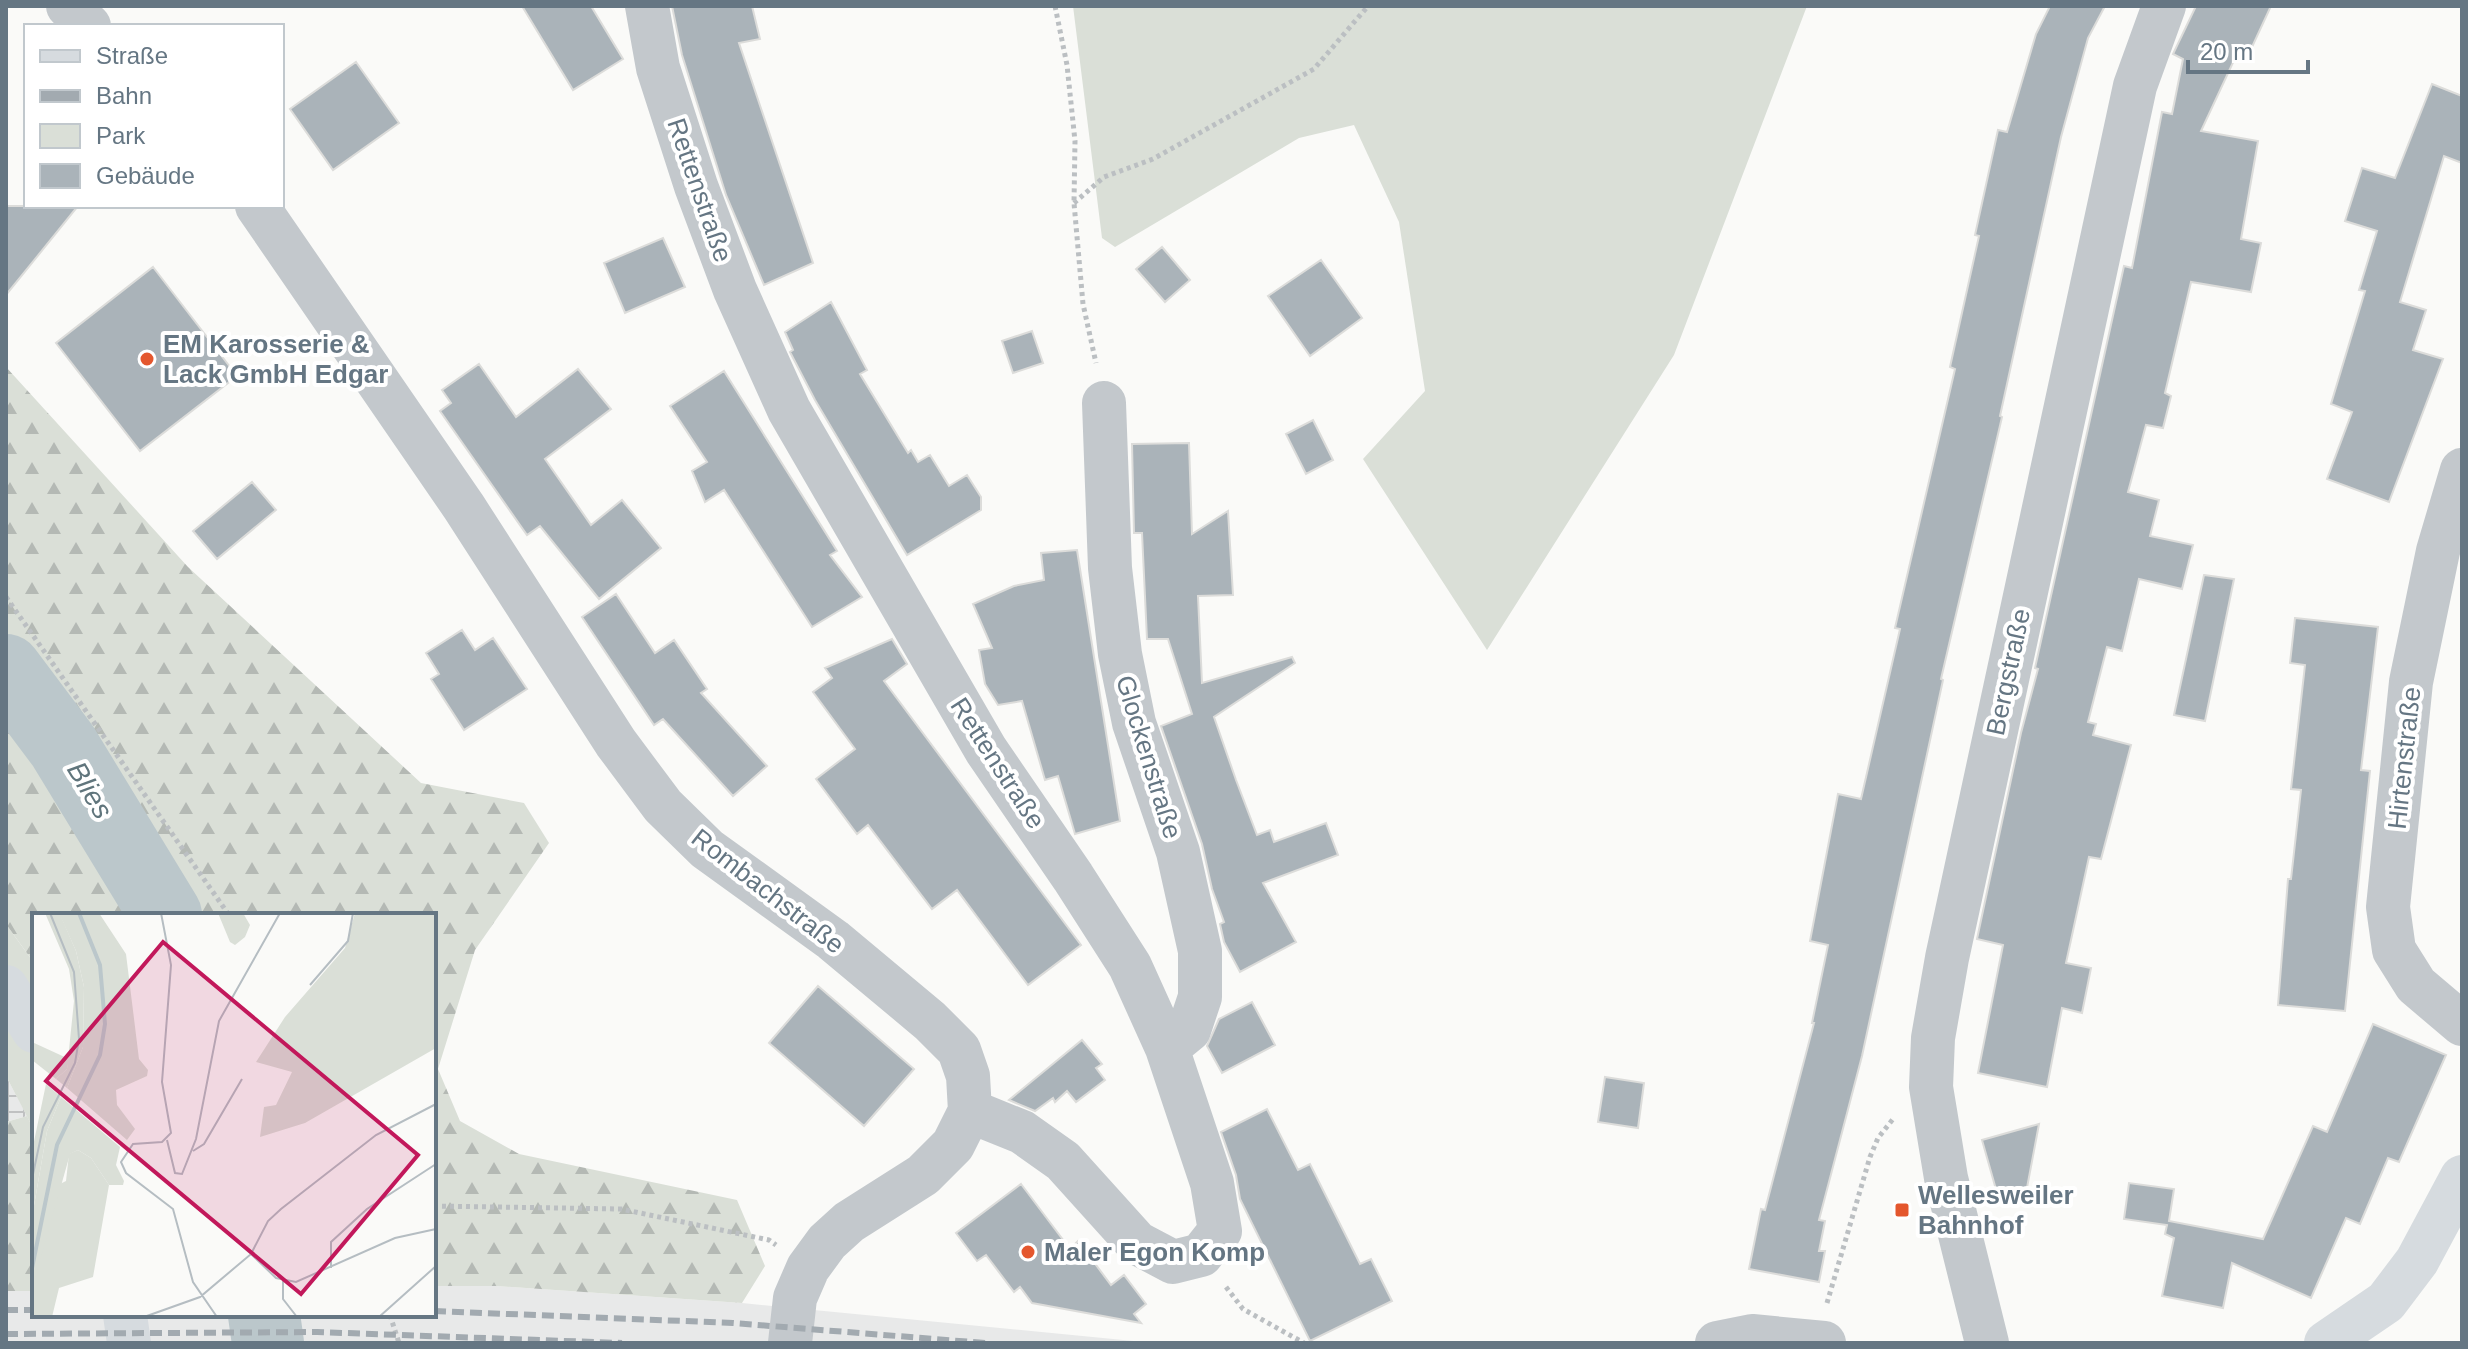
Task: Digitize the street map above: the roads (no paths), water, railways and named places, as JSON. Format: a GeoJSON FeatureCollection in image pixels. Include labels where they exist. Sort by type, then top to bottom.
{"type":"FeatureCollection","features":[{"type":"Feature","properties":{"kind":"main road"},"geometry":{"type":"LineString","coordinates":[[6,987],[32,1028]]}},
{"type":"Feature","properties":{"kind":"main road"},"geometry":{"type":"LineString","coordinates":[[2326,1343],[2386,1302],[2417,1261],[2462,1177]]}},
{"type":"Feature","properties":{"kind":"main road"},"geometry":{"type":"LineString","coordinates":[[125,1317],[129,1343]]}},
{"type":"Feature","properties":{"kind":"street"},"geometry":{"type":"LineString","coordinates":[[68,6],[87,24]]}},
{"type":"Feature","properties":{"kind":"street","name":"Rettenstraße"},"geometry":{"type":"LineString","coordinates":[[647,6],[658,68],[696,186],[735,290],[789,410],[986,750],[1130,966],[1167,1048],[1212,1183],[1220,1231],[1201,1255],[1173,1262],[1137,1243],[1063,1161],[1022,1132],[970,1111]]}},
{"type":"Feature","properties":{"kind":"street","name":"Bergstraße"},"geometry":{"type":"LineString","coordinates":[[1987,1343],[1946,1178],[1931,1087],[1933,1038],[1947,958],[2135,86],[2164,6]]}},
{"type":"Feature","properties":{"kind":"street","name":"Rombachstraße"},"geometry":{"type":"LineString","coordinates":[[258,208],[464,507],[616,743],[663,806],[707,849],[833,940],[930,1021],[959,1050],[968,1076],[970,1111]]}},
{"type":"Feature","properties":{"kind":"street","name":"Glockenstraße"},"geometry":{"type":"LineString","coordinates":[[1104,403],[1110,568],[1120,654],[1134,723],[1178,852],[1200,951],[1200,997],[1189,1030],[1167,1048]]}},
{"type":"Feature","properties":{"kind":"street","name":"Hirtenstraße"},"geometry":{"type":"LineString","coordinates":[[2462,470],[2438,551],[2411,682],[2388,907],[2394,950],[2416,985],[2462,1024]]}},
{"type":"Feature","properties":{"kind":"street"},"geometry":{"type":"LineString","coordinates":[[790,1343],[795,1298],[808,1268],[827,1242],[849,1222],[923,1175],[953,1145],[970,1111]]}},
{"type":"Feature","properties":{"kind":"street"},"geometry":{"type":"LineString","coordinates":[[1717,1343],[1752,1336],[1824,1343]]}},
{"type":"Feature","properties":{"kind":"waterway","name":"Blies"},"geometry":{"type":"LineString","coordinates":[[6,670],[63,746],[165,913]]}},
{"type":"Feature","properties":{"kind":"waterway","name":"Blies"},"geometry":{"type":"LineString","coordinates":[[264,1317],[268,1343]]}},
{"type":"Feature","properties":{"kind":"railway"},"geometry":{"type":"LineString","coordinates":[[6,1310],[32,1310]]}},
{"type":"Feature","properties":{"kind":"railway"},"geometry":{"type":"LineString","coordinates":[[436,1311],[733,1323],[985,1343]]}},
{"type":"Feature","properties":{"kind":"railway"},"geometry":{"type":"LineString","coordinates":[[6,1334],[317,1332],[622,1343]]}},
{"type":"Feature","properties":{"kind":"place","name":"EM Karosserie & Lack GmbH Edgar"},"geometry":{"type":"Point","coordinates":[147,359]}},
{"type":"Feature","properties":{"kind":"place","name":"Wellesweiler Bahnhof"},"geometry":{"type":"Point","coordinates":[1902,1210]}},
{"type":"Feature","properties":{"kind":"place","name":"Maler Egon Komp"},"geometry":{"type":"Point","coordinates":[1028,1252]}}]}
